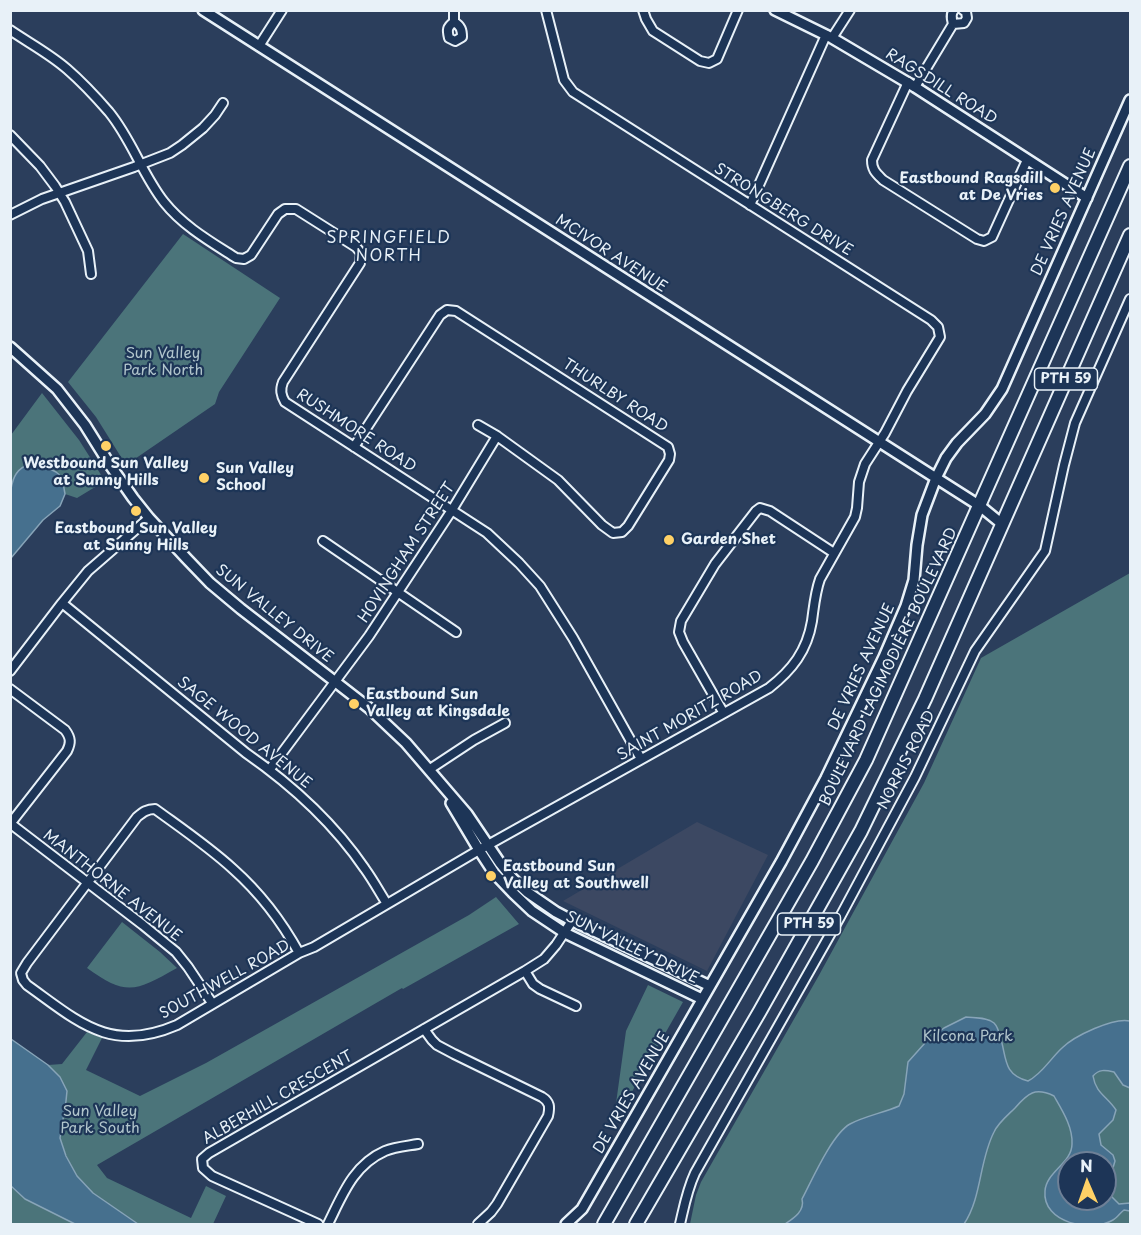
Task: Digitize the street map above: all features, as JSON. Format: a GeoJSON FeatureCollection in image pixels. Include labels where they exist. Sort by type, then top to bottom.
{"type":"FeatureCollection","features":[{"type":"Feature","properties":{"kind":"main road","name":"BOULEVARD LAGIMODIÈRE BOULEVARD"},"geometry":{"type":"LineString","coordinates":[[604,1224],[840,811],[884,722],[1131,166]]}},
{"type":"Feature","properties":{"kind":"main road","name":"PTH 59"},"geometry":{"type":"LineString","coordinates":[[636,1224],[861,831],[925,699],[1131,235]]}},
{"type":"Feature","properties":{"kind":"street","name":"MCIVOR AVENUE"},"geometry":{"type":"LineString","coordinates":[[203,10],[980,506],[1002,524]]}},
{"type":"Feature","properties":{"kind":"street"},"geometry":{"type":"LineString","coordinates":[[259,46],[282,10]]}},
{"type":"Feature","properties":{"kind":"street"},"geometry":{"type":"LineString","coordinates":[[454,10],[454,22]]}},
{"type":"Feature","properties":{"kind":"street","name":"STRONGBERG DRIVE"},"geometry":{"type":"LineString","coordinates":[[546,10],[564,80],[573,92],[931,320],[938,327],[940,337],[878,442]]}},
{"type":"Feature","properties":{"kind":"street"},"geometry":{"type":"LineString","coordinates":[[643,10],[653,31],[700,62],[709,63],[717,59],[738,10]]}},
{"type":"Feature","properties":{"kind":"street","name":"RAGSDILL ROAD"},"geometry":{"type":"LineString","coordinates":[[775,10],[829,36],[912,84],[1087,198]]}},
{"type":"Feature","properties":{"kind":"street"},"geometry":{"type":"LineString","coordinates":[[750,205],[829,36],[849,10]]}},
{"type":"Feature","properties":{"kind":"street"},"geometry":{"type":"LineString","coordinates":[[953,24],[951,18],[954,10]]}},
{"type":"Feature","properties":{"kind":"street"},"geometry":{"type":"LineString","coordinates":[[953,24],[964,23],[967,18],[963,10]]}},
{"type":"Feature","properties":{"kind":"street"},"geometry":{"type":"LineString","coordinates":[[953,24],[912,84],[872,160],[872,168],[883,180],[977,239],[984,241],[992,237],[1028,160]]}},
{"type":"Feature","properties":{"kind":"street"},"geometry":{"type":"LineString","coordinates":[[10,30],[66,68],[89,89],[111,114],[133,147],[141,164]]}},
{"type":"Feature","properties":{"kind":"street","name":"DE VRIES AVENUE"},"geometry":{"type":"LineString","coordinates":[[566,1224],[582,1209],[781,862],[826,778],[906,606],[914,580],[922,515],[936,478],[957,443],[985,414],[1002,389],[1131,100]]}},
{"type":"Feature","properties":{"kind":"street"},"geometry":{"type":"LineString","coordinates":[[10,215],[42,199],[158,159],[182,146],[203,128],[223,103]]}},
{"type":"Feature","properties":{"kind":"street"},"geometry":{"type":"LineString","coordinates":[[10,135],[40,166],[60,193],[88,251],[90,273]]}},
{"type":"Feature","properties":{"kind":"street","name":"RUSHMORE ROAD"},"geometry":{"type":"LineString","coordinates":[[141,164],[163,201],[174,214],[196,232],[236,258],[244,259],[251,255],[279,214],[285,209],[296,209],[356,247],[361,253],[360,263],[283,382],[281,396],[285,402],[487,533],[519,563],[540,585],[573,638],[641,759]]}},
{"type":"Feature","properties":{"kind":"street","name":"NORRIS ROAD"},"geometry":{"type":"LineString","coordinates":[[680,1224],[685,1200],[695,1173],[856,887],[915,777],[975,651],[1045,551],[1075,423],[1131,299]]}},
{"type":"Feature","properties":{"kind":"street","name":"THURLBY ROAD"},"geometry":{"type":"LineString","coordinates":[[354,447],[440,315],[447,310],[456,311],[668,447],[669,460],[628,526],[622,532],[612,533],[558,480],[478,425]]}},
{"type":"Feature","properties":{"kind":"street","name":"SUN VALLEY DRIVE"},"geometry":{"type":"LineString","coordinates":[[11,348],[57,389],[85,425],[110,465],[149,518],[177,549],[219,591],[369,708],[430,769],[467,814],[494,873],[513,893],[532,910],[565,933],[702,999]]}},
{"type":"Feature","properties":{"kind":"street","name":"HOVINGHAM STREET"},"geometry":{"type":"LineString","coordinates":[[270,769],[369,636],[452,510],[497,436]]}},
{"type":"Feature","properties":{"kind":"street","name":"SAINT MORITZ ROAD"},"geometry":{"type":"LineString","coordinates":[[483,848],[769,688],[784,676],[798,658],[808,637],[817,588],[834,553],[851,527],[857,507],[859,482],[865,464],[878,442]]}},
{"type":"Feature","properties":{"kind":"street"},"geometry":{"type":"LineString","coordinates":[[723,712],[679,632],[681,621],[715,564],[760,508],[770,511],[834,553]]}},
{"type":"Feature","properties":{"kind":"street"},"geometry":{"type":"LineString","coordinates":[[10,671],[88,570],[149,518]]}},
{"type":"Feature","properties":{"kind":"street"},"geometry":{"type":"LineString","coordinates":[[323,541],[456,632]]}},
{"type":"Feature","properties":{"kind":"street","name":"SAGE WOOD AVENUE"},"geometry":{"type":"LineString","coordinates":[[62,603],[309,802],[339,834],[366,869],[387,904]]}},
{"type":"Feature","properties":{"kind":"street"},"geometry":{"type":"LineString","coordinates":[[10,689],[70,736],[67,751],[11,824]]}},
{"type":"Feature","properties":{"kind":"street"},"geometry":{"type":"LineString","coordinates":[[430,769],[505,723]]}},
{"type":"Feature","properties":{"kind":"street"},"geometry":{"type":"LineString","coordinates":[[88,882],[137,817],[149,809],[155,809],[233,868],[248,883],[278,919],[299,953]]}},
{"type":"Feature","properties":{"kind":"street","name":"MANTHORNE AVENUE"},"geometry":{"type":"LineString","coordinates":[[11,824],[176,952],[212,1003]]}},
{"type":"Feature","properties":{"kind":"street","name":"SUN VALLEY DRIVE"},"geometry":{"type":"LineString","coordinates":[[483,848],[527,892],[556,912],[710,986]]}},
{"type":"Feature","properties":{"kind":"street","name":"SOUTHWELL ROAD"},"geometry":{"type":"LineString","coordinates":[[88,882],[23,968],[21,973],[23,980],[80,1022],[97,1031],[117,1035],[147,1035],[177,1025],[483,848]]}},
{"type":"Feature","properties":{"kind":"street","name":"ALBERHILL CRESCENT"},"geometry":{"type":"LineString","coordinates":[[318,1224],[212,1176],[203,1168],[202,1159],[544,959],[572,921]]}},
{"type":"Feature","properties":{"kind":"street"},"geometry":{"type":"LineString","coordinates":[[525,971],[533,984],[540,989],[576,1005]]}},
{"type":"Feature","properties":{"kind":"street"},"geometry":{"type":"LineString","coordinates":[[424,1029],[437,1045],[542,1096],[548,1100],[550,1107],[548,1116],[497,1204],[478,1224]]}},
{"type":"Feature","properties":{"kind":"street"},"geometry":{"type":"LineString","coordinates":[[328,1224],[355,1173],[385,1151],[418,1144]]}},
{"type":"Feature","properties":{"kind":"shaded area"},"geometry":{"type":"Polygon","coordinates":[[[30,464],[40,464],[62,477],[65,494],[60,506],[43,520],[11,558],[11,489],[14,477],[30,464]]]}},
{"type":"Feature","properties":{"kind":"shaded area"},"geometry":{"type":"Polygon","coordinates":[[[697,822],[768,855],[707,971],[563,901],[697,822]]]}},
{"type":"Feature","properties":{"kind":"shaded area"},"geometry":{"type":"Polygon","coordinates":[[[966,1017],[991,1021],[998,1031],[1010,1069],[1020,1078],[1028,1081],[1075,1038],[1094,1028],[1114,1022],[1130,1021],[1130,1088],[1123,1085],[1114,1072],[1102,1071],[1093,1076],[1099,1091],[1116,1110],[1113,1120],[1099,1134],[1101,1145],[1108,1151],[1071,1151],[1071,1131],[1054,1096],[1042,1092],[1032,1093],[1003,1119],[996,1129],[989,1143],[974,1202],[964,1224],[785,1224],[800,1211],[802,1199],[823,1158],[843,1129],[862,1119],[899,1106],[904,1094],[908,1062],[925,1043],[944,1028],[966,1017]]]}},
{"type":"Feature","properties":{"kind":"shaded area"},"geometry":{"type":"Polygon","coordinates":[[[11,1039],[48,1065],[60,1077],[67,1091],[60,1138],[66,1156],[77,1176],[93,1193],[138,1224],[75,1224],[25,1199],[11,1186],[11,1039]]]}},
{"type":"Feature","properties":{"kind":"shaded area"},"geometry":{"type":"Polygon","coordinates":[[[1057,1170],[1057,1211],[1117,1211],[1117,1202],[1119,1204],[1130,1203],[1130,1211],[1124,1210],[1113,1220],[1104,1224],[1081,1225],[1059,1218],[1046,1202],[1046,1184],[1057,1170]]]}},
{"type":"Feature","properties":{"kind":"green space","name":"Sun Valley Park North"},"geometry":{"type":"Polygon","coordinates":[[[183,234],[280,298],[219,392],[215,404],[126,465],[96,417],[68,382],[183,234]]]}},
{"type":"Feature","properties":{"kind":"green space"},"geometry":{"type":"Polygon","coordinates":[[[42,393],[79,440],[105,481],[77,498],[65,494],[62,477],[18,471],[11,489],[11,435],[42,393]]]}},
{"type":"Feature","properties":{"kind":"green space","name":"Kilcona Park"},"geometry":{"type":"Polygon","coordinates":[[[1130,573],[1130,1224],[690,1224],[701,1182],[818,977],[924,783],[981,658],[1130,573]]]}},
{"type":"Feature","properties":{"kind":"green space","name":"Sun Valley Park South"},"geometry":{"type":"Polygon","coordinates":[[[496,897],[519,924],[402,988],[97,1165],[107,1178],[191,1218],[206,1186],[226,1196],[213,1224],[138,1224],[93,1193],[77,1176],[60,1138],[66,1101],[48,1065],[62,1064],[87,1032],[102,1038],[86,1070],[140,1096],[206,1063],[469,915],[496,897]]]}},
{"type":"Feature","properties":{"kind":"green space"},"geometry":{"type":"Polygon","coordinates":[[[122,922],[177,968],[151,982],[132,988],[112,983],[87,968],[122,922]]]}},
{"type":"Feature","properties":{"kind":"green space"},"geometry":{"type":"Polygon","coordinates":[[[648,985],[683,1002],[613,1125],[626,1031],[648,985]]]}},
{"type":"Feature","properties":{"kind":"green space"},"geometry":{"type":"Polygon","coordinates":[[[10,1186],[25,1199],[75,1224],[11,1224],[10,1186]]]}},
{"type":"Feature","properties":{"kind":"place","name":"Eastbound Ragsdill at De Vries"},"geometry":{"type":"Point","coordinates":[1055,188]}},
{"type":"Feature","properties":{"kind":"place","name":"Westbound Sun Valley at Sunny Hills"},"geometry":{"type":"Point","coordinates":[106,446]}},
{"type":"Feature","properties":{"kind":"place","name":"Sun Valley School"},"geometry":{"type":"Point","coordinates":[204,478]}},
{"type":"Feature","properties":{"kind":"place","name":"Eastbound Sun Valley at Sunny Hills"},"geometry":{"type":"Point","coordinates":[136,511]}},
{"type":"Feature","properties":{"kind":"place","name":"Garden Shet"},"geometry":{"type":"Point","coordinates":[669,540]}},
{"type":"Feature","properties":{"kind":"place","name":"Eastbound Sun Valley at Kingsdale"},"geometry":{"type":"Point","coordinates":[354,704]}},
{"type":"Feature","properties":{"kind":"place","name":"Eastbound Sun Valley at Southwell"},"geometry":{"type":"Point","coordinates":[491,876]}},
{"type":"Feature","properties":{"kind":"district","name":"SPRINGFIELD NORTH"},"geometry":{"type":"Point","coordinates":[389,248]}}]}
